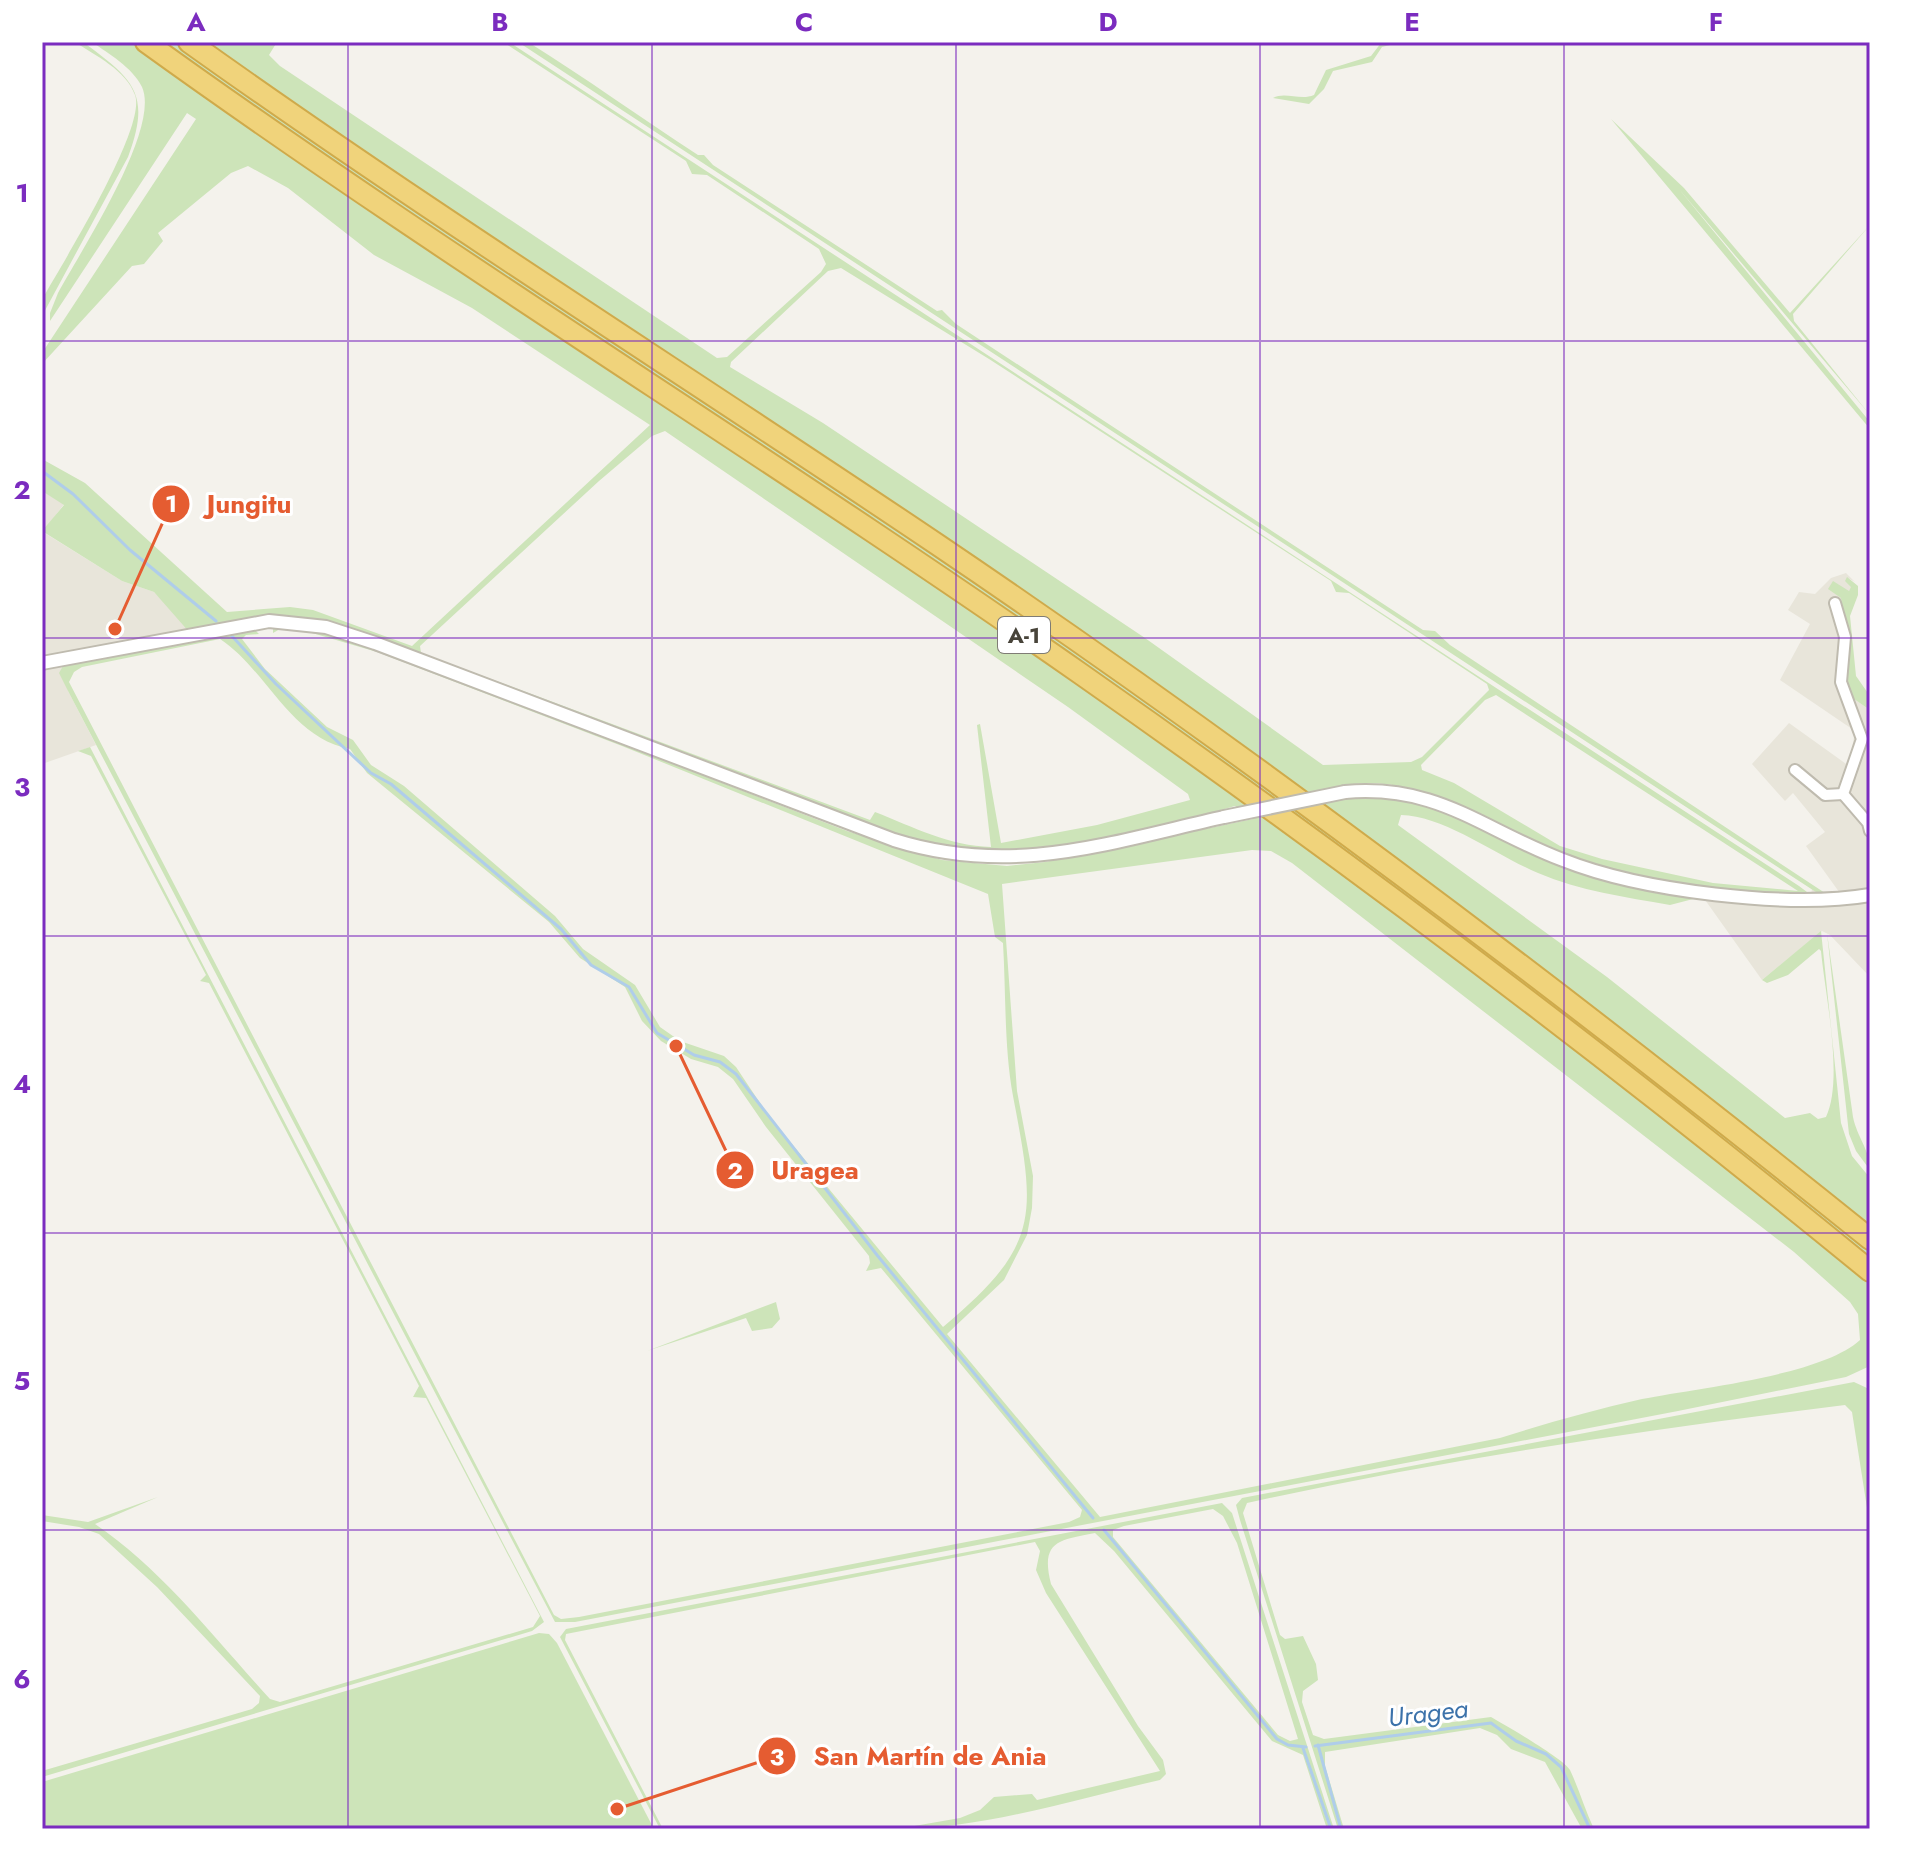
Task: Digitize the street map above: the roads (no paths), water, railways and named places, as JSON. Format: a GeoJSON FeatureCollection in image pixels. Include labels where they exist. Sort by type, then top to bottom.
{"type":"FeatureCollection","features":[{"type":"Feature","properties":{"kind":"highway","name":"A-1"},"geometry":{"type":"LineString","coordinates":[[146,42],[444,248],[1082,674],[1433,930],[1870,1271]]}},
{"type":"Feature","properties":{"kind":"highway","name":"A-1"},"geometry":{"type":"LineString","coordinates":[[189,42],[483,244],[941,547],[1110,665],[1449,911],[1870,1239]]}},
{"type":"Feature","properties":{"kind":"street"},"geometry":{"type":"LineString","coordinates":[[1835,603],[1845,637],[1841,682],[1862,739],[1843,794]]}},
{"type":"Feature","properties":{"kind":"street"},"geometry":{"type":"LineString","coordinates":[[42,663],[247,624],[309,623],[346,632],[894,840],[939,853],[996,859],[1036,856],[1345,792],[1391,790],[1425,796],[1537,850],[1619,878],[1798,901],[1828,902],[1870,895]]}},
{"type":"Feature","properties":{"kind":"street"},"geometry":{"type":"LineString","coordinates":[[1795,770],[1825,795],[1843,794]]}},
{"type":"Feature","properties":{"kind":"street"},"geometry":{"type":"LineString","coordinates":[[1843,794],[1868,823],[1870,831]]}},
{"type":"Feature","properties":{"kind":"waterway","name":"Uragea"},"geometry":{"type":"LineString","coordinates":[[42,471],[73,494],[130,550],[216,621]]}},
{"type":"Feature","properties":{"kind":"waterway","name":"Uragea"},"geometry":{"type":"LineString","coordinates":[[231,635],[276,684],[371,773],[391,784],[561,929],[591,965],[629,987],[657,1033],[694,1055],[720,1062],[736,1074],[877,1255],[1093,1518]]}},
{"type":"Feature","properties":{"kind":"waterway","name":"Uragea"},"geometry":{"type":"LineString","coordinates":[[1104,1530],[1277,1739],[1288,1745],[1306,1747]]}},
{"type":"Feature","properties":{"kind":"waterway","name":"Uragea"},"geometry":{"type":"LineString","coordinates":[[1315,1746],[1491,1723],[1516,1741],[1546,1754],[1561,1767],[1590,1829]]}},
{"type":"Feature","properties":{"kind":"waterway"},"geometry":{"type":"LineString","coordinates":[[1318,1745],[1341,1829]]}},
{"type":"Feature","properties":{"kind":"waterway"},"geometry":{"type":"LineString","coordinates":[[1303,1748],[1331,1829]]}},
{"type":"Feature","properties":{"kind":"place","name":"Jungitu"},"geometry":{"type":"Point","coordinates":[115,629]}},
{"type":"Feature","properties":{"kind":"place","name":"Uragea"},"geometry":{"type":"Point","coordinates":[676,1046]}},
{"type":"Feature","properties":{"kind":"place","name":"San Martín de Ania"},"geometry":{"type":"Point","coordinates":[617,1809]}}]}
